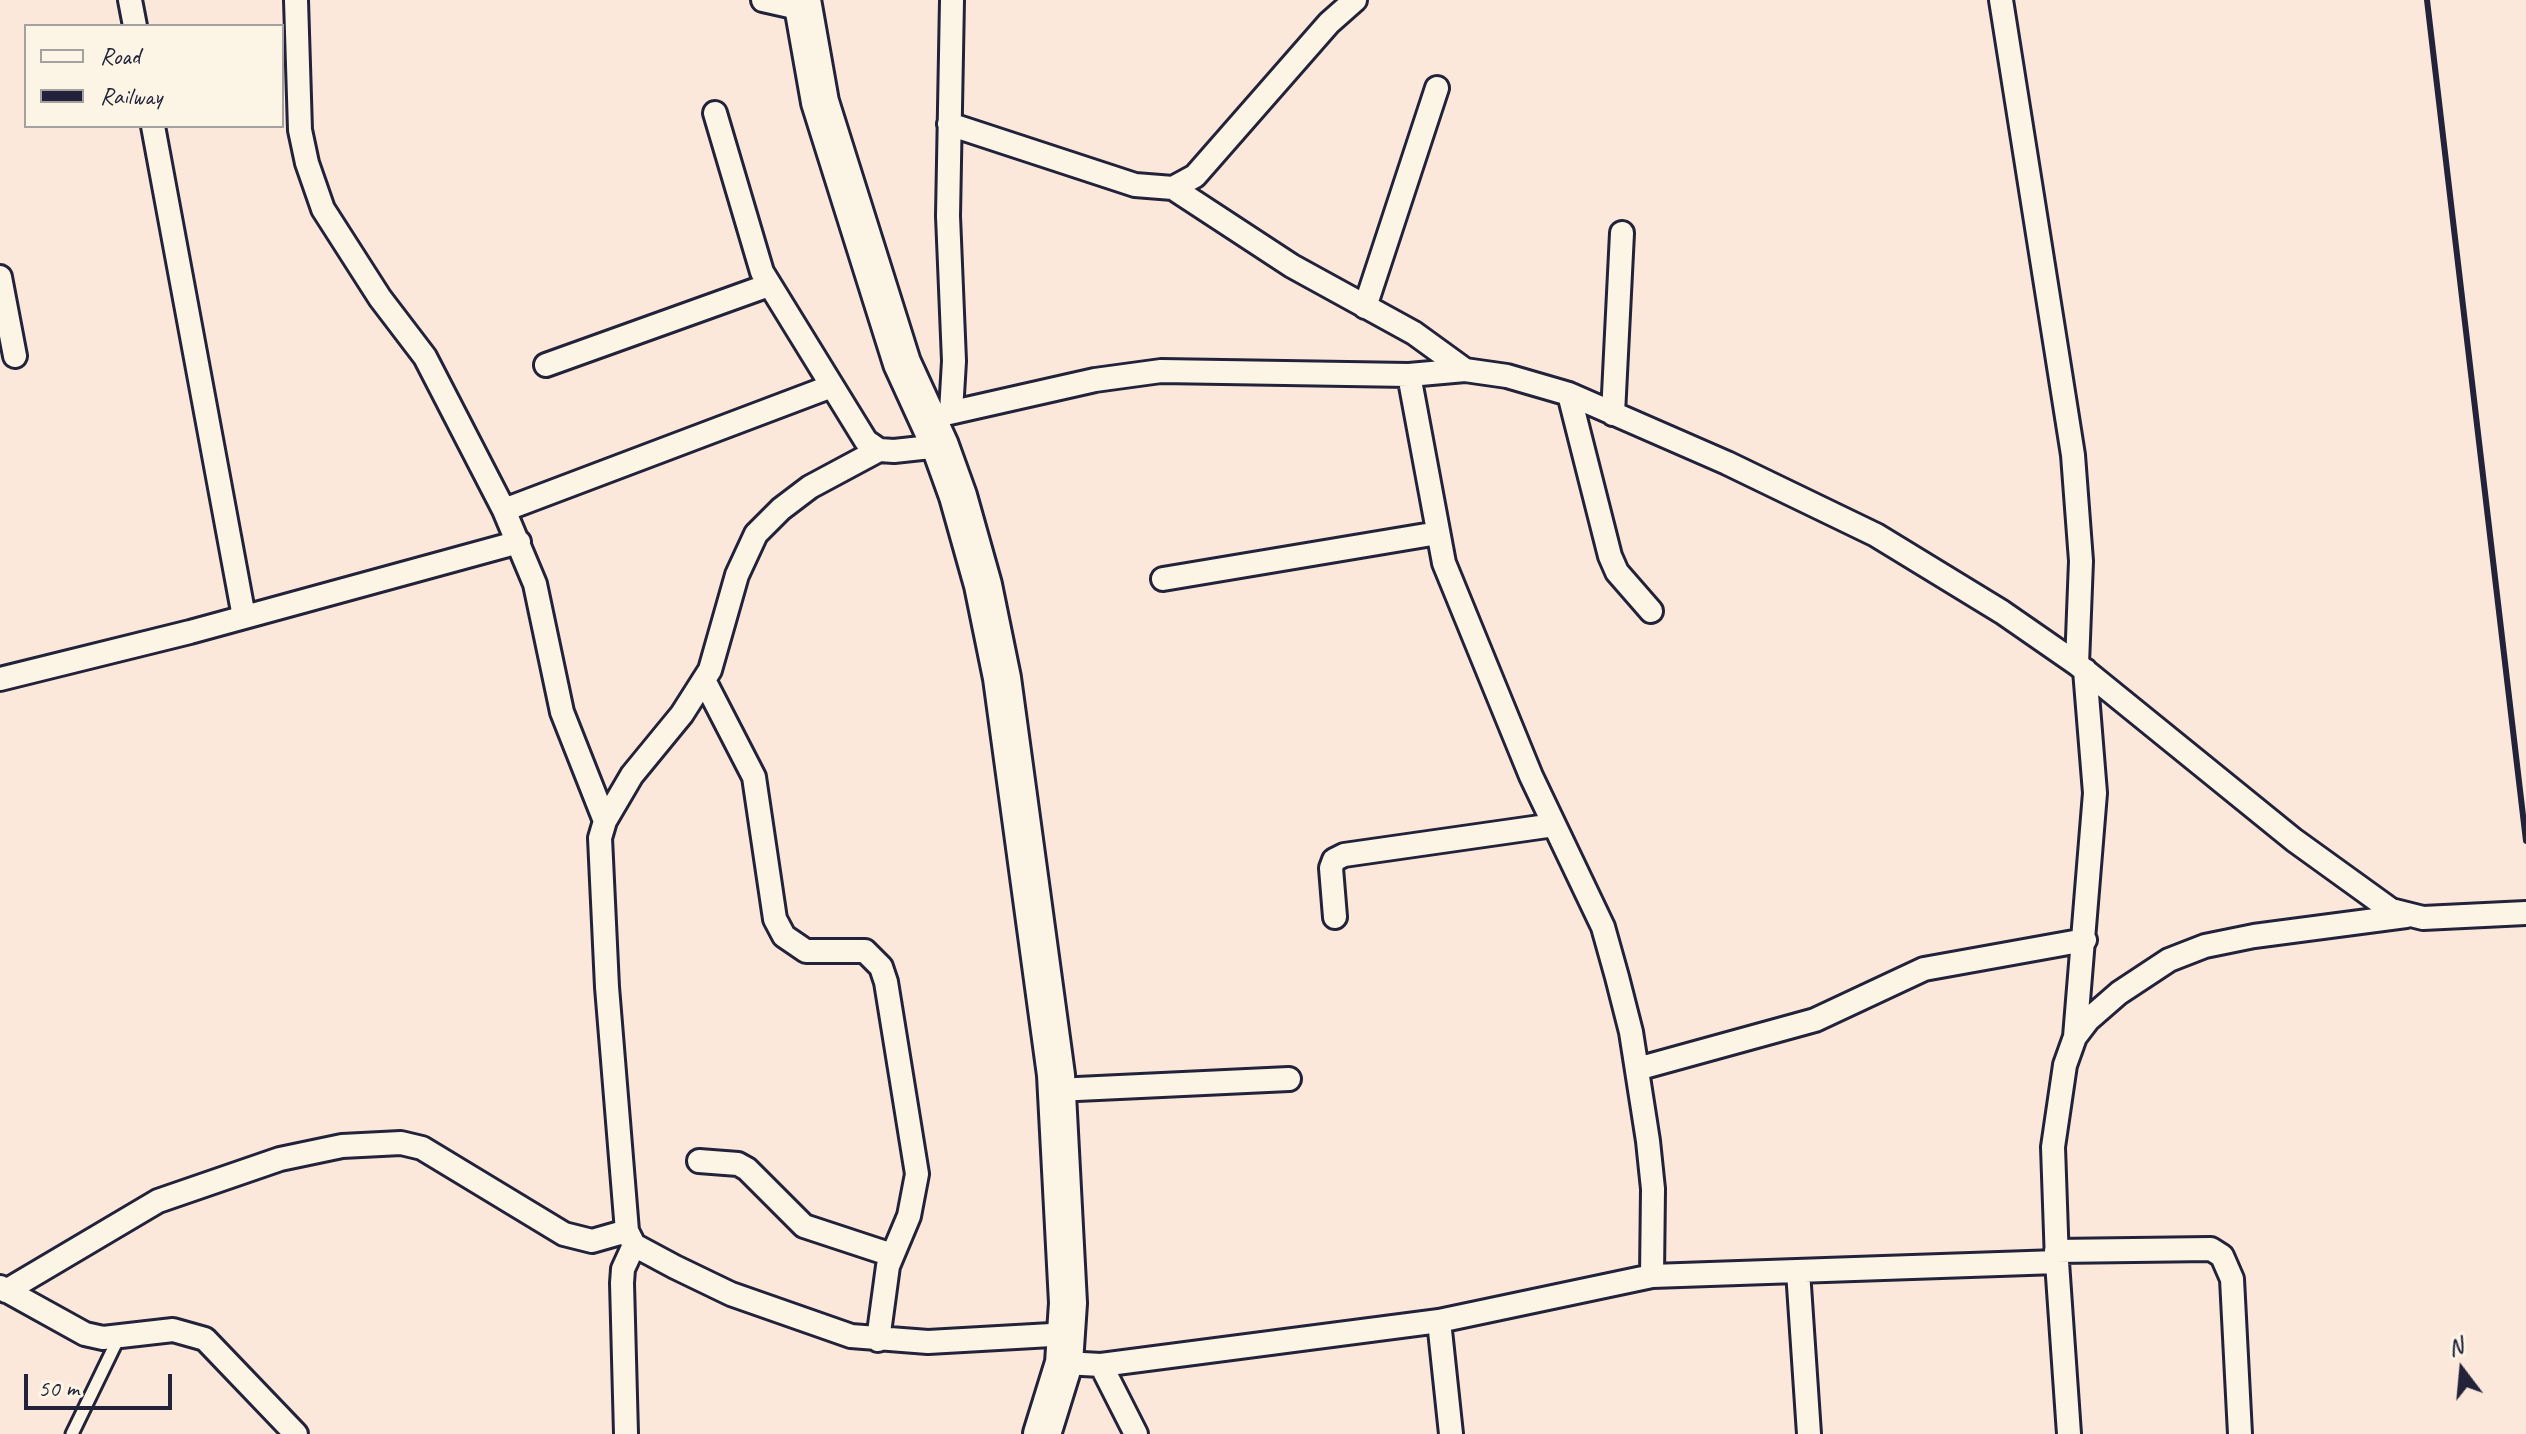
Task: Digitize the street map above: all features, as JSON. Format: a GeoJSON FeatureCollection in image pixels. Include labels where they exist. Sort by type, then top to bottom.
{"type":"FeatureCollection","features":[{"type":"Feature","properties":{"kind":"main road"},"geometry":{"type":"LineString","coordinates":[[803,5],[820,102],[902,363],[939,425],[983,585],[1002,678],[1056,1090],[1066,1348],[1042,1434]]}},
{"type":"Feature","properties":{"kind":"street"},"geometry":{"type":"LineString","coordinates":[[130,0],[135,24]]}},
{"type":"Feature","properties":{"kind":"street"},"geometry":{"type":"LineString","coordinates":[[296,0],[300,130],[307,163],[323,209],[380,298],[432,368],[519,542],[535,584],[562,712],[605,821]]}},
{"type":"Feature","properties":{"kind":"street"},"geometry":{"type":"LineString","coordinates":[[763,0],[803,5]]}},
{"type":"Feature","properties":{"kind":"street"},"geometry":{"type":"LineString","coordinates":[[939,425],[954,361],[948,216],[952,0]]}},
{"type":"Feature","properties":{"kind":"street"},"geometry":{"type":"LineString","coordinates":[[1173,188],[1195,176],[1329,23],[1355,0]]}},
{"type":"Feature","properties":{"kind":"street"},"geometry":{"type":"LineString","coordinates":[[2001,0],[2073,455],[2081,561],[2081,667],[2095,793],[2075,1037],[2065,1065],[2053,1147],[2056,1256],[2069,1434]]}},
{"type":"Feature","properties":{"kind":"street"},"geometry":{"type":"LineString","coordinates":[[1365,307],[1437,88]]}},
{"type":"Feature","properties":{"kind":"street"},"geometry":{"type":"LineString","coordinates":[[715,113],[762,272],[866,441],[879,450]]}},
{"type":"Feature","properties":{"kind":"street"},"geometry":{"type":"LineString","coordinates":[[949,124],[1135,185],[1173,188],[1279,258],[1414,333],[1465,370]]}},
{"type":"Feature","properties":{"kind":"street"},"geometry":{"type":"LineString","coordinates":[[153,128],[244,617]]}},
{"type":"Feature","properties":{"kind":"street"},"geometry":{"type":"LineString","coordinates":[[1613,414],[1622,233]]}},
{"type":"Feature","properties":{"kind":"street"},"geometry":{"type":"LineString","coordinates":[[0,277],[15,356]]}},
{"type":"Feature","properties":{"kind":"street"},"geometry":{"type":"LineString","coordinates":[[546,365],[769,285]]}},
{"type":"Feature","properties":{"kind":"street"},"geometry":{"type":"LineString","coordinates":[[626,1434],[622,1283],[630,1238],[606,972],[600,838],[605,821],[632,775],[682,714],[704,680],[718,650],[737,575],[756,534],[781,509],[810,487],[879,450],[939,425],[1095,380],[1161,371],[1409,375],[1465,370],[1507,376],[1569,394],[1727,463],[1876,535],[2002,612],[2081,667],[2294,840],[2374,899],[2408,916]]}},
{"type":"Feature","properties":{"kind":"street"},"geometry":{"type":"LineString","coordinates":[[1409,375],[1438,533],[1455,594],[1554,825],[1603,927],[1631,1032],[1637,1069],[1653,1189],[1652,1276]]}},
{"type":"Feature","properties":{"kind":"street"},"geometry":{"type":"LineString","coordinates":[[504,510],[832,386]]}},
{"type":"Feature","properties":{"kind":"street"},"geometry":{"type":"LineString","coordinates":[[1569,394],[1610,556],[1617,572],[1651,611]]}},
{"type":"Feature","properties":{"kind":"street"},"geometry":{"type":"LineString","coordinates":[[1163,579],[1438,533]]}},
{"type":"Feature","properties":{"kind":"street"},"geometry":{"type":"LineString","coordinates":[[0,679],[519,542]]}},
{"type":"Feature","properties":{"kind":"street"},"geometry":{"type":"LineString","coordinates":[[704,680],[754,777],[775,919],[784,936],[806,951],[865,951],[881,967],[917,1174],[909,1216],[892,1255],[883,1289],[878,1340]]}},
{"type":"Feature","properties":{"kind":"street"},"geometry":{"type":"LineString","coordinates":[[1335,917],[1331,868],[1334,860],[1344,855],[1554,825]]}},
{"type":"Feature","properties":{"kind":"street"},"geometry":{"type":"LineString","coordinates":[[2075,1037],[2119,993],[2169,960],[2205,946],[2254,936],[2408,916],[2445,918],[2526,913]]}},
{"type":"Feature","properties":{"kind":"street"},"geometry":{"type":"LineString","coordinates":[[1637,1069],[1815,1020],[1924,969],[2085,940]]}},
{"type":"Feature","properties":{"kind":"street"},"geometry":{"type":"LineString","coordinates":[[1056,1090],[1289,1079]]}},
{"type":"Feature","properties":{"kind":"street"},"geometry":{"type":"LineString","coordinates":[[3,1289],[158,1201],[280,1159],[342,1146],[401,1143],[422,1148],[564,1234],[592,1241],[630,1238],[731,1294],[851,1336],[878,1340],[1066,1348],[1101,1365],[1439,1321],[1652,1276],[2211,1249],[2222,1256],[2232,1279],[2240,1434]]}},
{"type":"Feature","properties":{"kind":"street"},"geometry":{"type":"LineString","coordinates":[[699,1161],[738,1164],[747,1169],[804,1226],[892,1255]]}},
{"type":"Feature","properties":{"kind":"street"},"geometry":{"type":"LineString","coordinates":[[1798,1271],[1809,1434]]}},
{"type":"Feature","properties":{"kind":"street"},"geometry":{"type":"LineString","coordinates":[[3,1289],[85,1334],[119,1337],[173,1330],[205,1339],[296,1434]]}},
{"type":"Feature","properties":{"kind":"street"},"geometry":{"type":"LineString","coordinates":[[1439,1321],[1451,1434]]}},
{"type":"Feature","properties":{"kind":"street"},"geometry":{"type":"LineString","coordinates":[[1101,1365],[1136,1434]]}},
{"type":"Feature","properties":{"kind":"lane"},"geometry":{"type":"LineString","coordinates":[[72,1434],[119,1337]]}},
{"type":"Feature","properties":{"kind":"railway"},"geometry":{"type":"LineString","coordinates":[[2427,0],[2526,841]]}}]}
